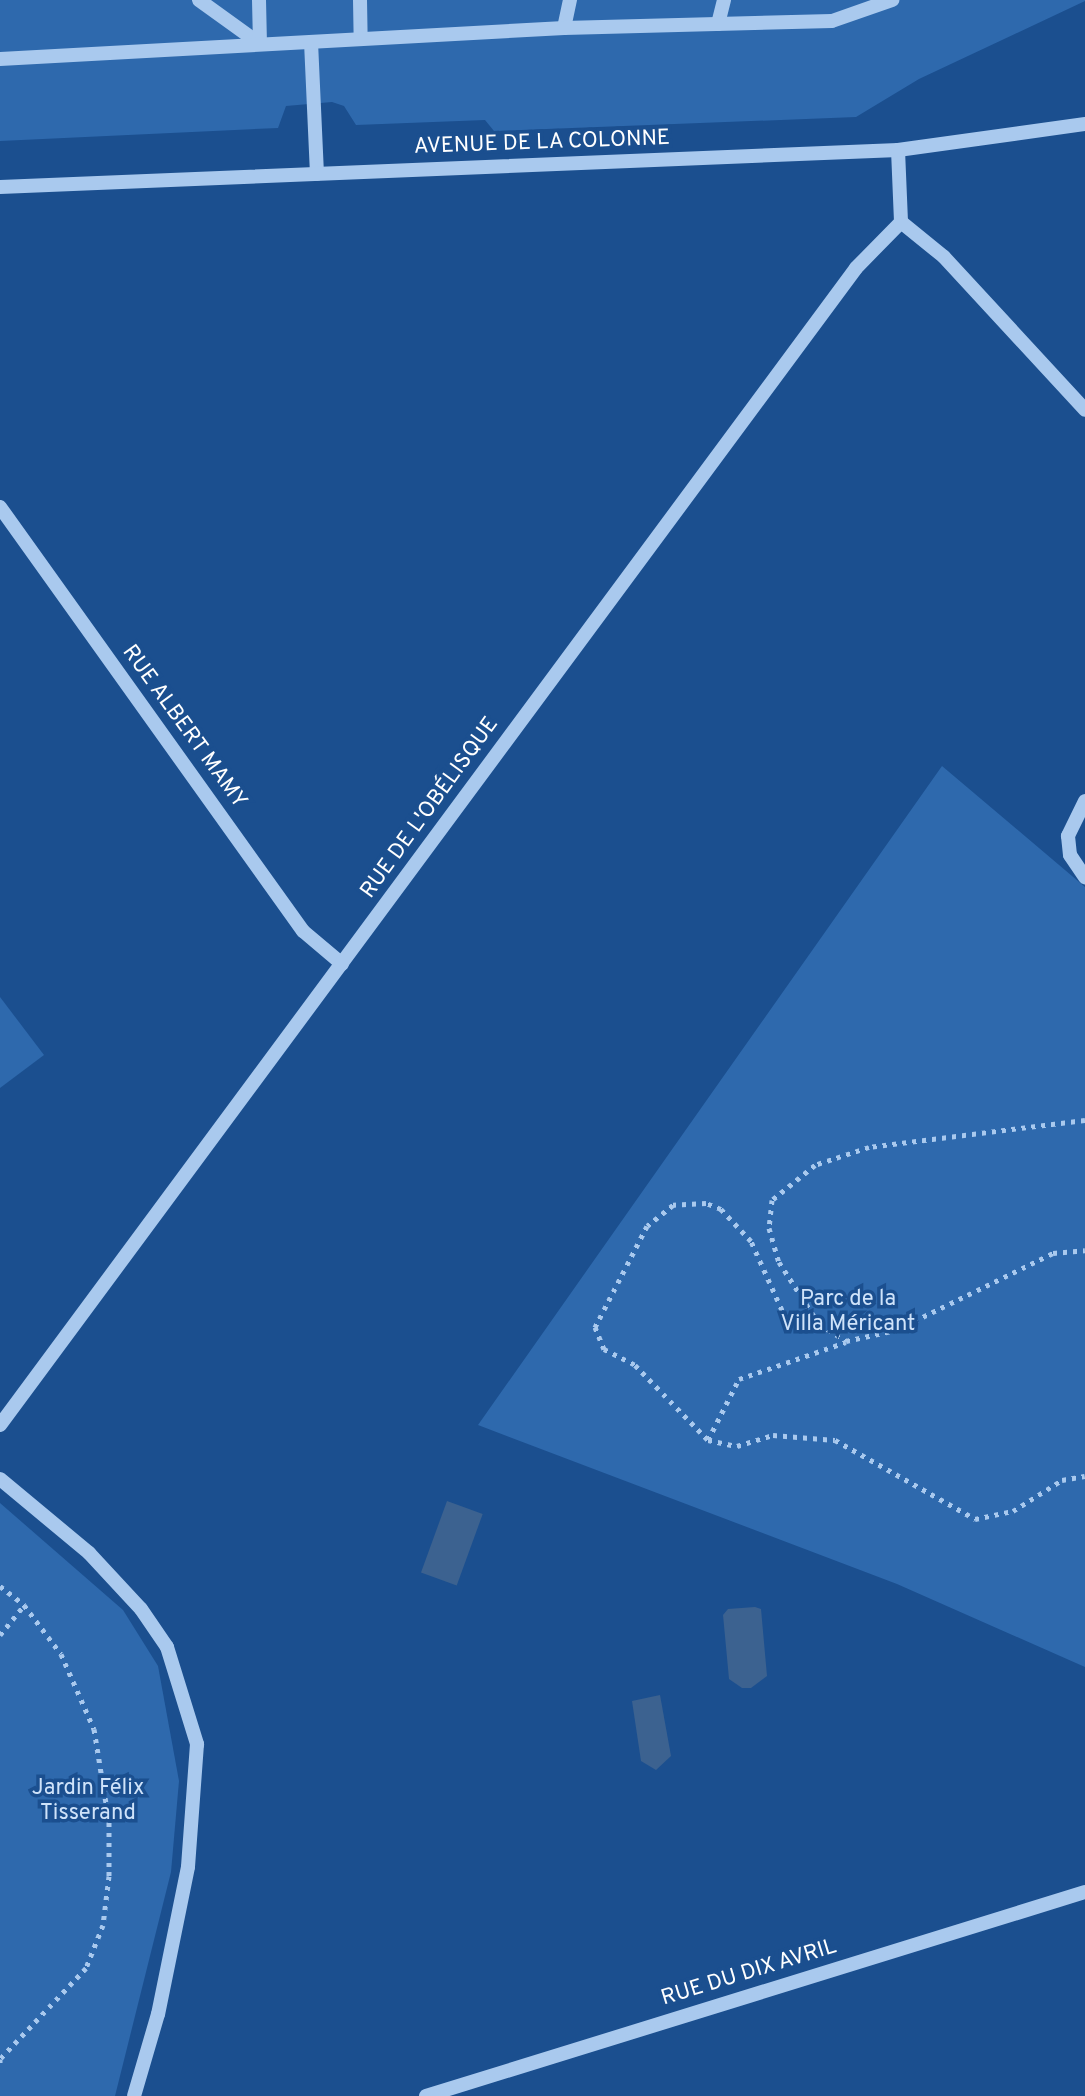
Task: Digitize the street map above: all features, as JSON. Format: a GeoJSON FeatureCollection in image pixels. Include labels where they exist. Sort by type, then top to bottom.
{"type":"FeatureCollection","features":[{"type":"Feature","properties":{"kind":"street"},"geometry":{"type":"LineString","coordinates":[[199,0],[260,44]]}},
{"type":"Feature","properties":{"kind":"street"},"geometry":{"type":"LineString","coordinates":[[259,0],[260,44]]}},
{"type":"Feature","properties":{"kind":"street"},"geometry":{"type":"LineString","coordinates":[[360,0],[361,39]]}},
{"type":"Feature","properties":{"kind":"street"},"geometry":{"type":"LineString","coordinates":[[564,28],[570,0]]}},
{"type":"Feature","properties":{"kind":"street"},"geometry":{"type":"LineString","coordinates":[[718,24],[724,0]]}},
{"type":"Feature","properties":{"kind":"street"},"geometry":{"type":"LineString","coordinates":[[0,59],[564,28],[832,21],[892,0]]}},
{"type":"Feature","properties":{"kind":"street"},"geometry":{"type":"LineString","coordinates":[[311,42],[317,174]]}},
{"type":"Feature","properties":{"kind":"street","name":"AVENUE DE LA COLONNE"},"geometry":{"type":"LineString","coordinates":[[0,187],[898,150],[1085,124]]}},
{"type":"Feature","properties":{"kind":"street"},"geometry":{"type":"LineString","coordinates":[[898,150],[901,222],[944,257],[1085,410]]}},
{"type":"Feature","properties":{"kind":"street","name":"RUE DE L'OBÉLISQUE"},"geometry":{"type":"LineString","coordinates":[[0,1425],[856,268],[901,222]]}},
{"type":"Feature","properties":{"kind":"street","name":"RUE ALBERT MAMY"},"geometry":{"type":"LineString","coordinates":[[0,507],[303,931],[342,964]]}},
{"type":"Feature","properties":{"kind":"street"},"geometry":{"type":"LineString","coordinates":[[1085,801],[1068,836],[1070,855],[1085,877]]}},
{"type":"Feature","properties":{"kind":"street"},"geometry":{"type":"LineString","coordinates":[[0,1479],[89,1553],[141,1609],[167,1647],[197,1744],[186,1880],[158,2014],[134,2096]]}},
{"type":"Feature","properties":{"kind":"street","name":"RUE DU DIX AVRIL"},"geometry":{"type":"LineString","coordinates":[[426,2096],[1085,1892]]}},
{"type":"Feature","properties":{"kind":"path"},"geometry":{"type":"LineString","coordinates":[[819,1324],[779,1262],[769,1228],[772,1200],[815,1165],[869,1147],[1085,1120]]}},
{"type":"Feature","properties":{"kind":"path"},"geometry":{"type":"LineString","coordinates":[[846,1341],[819,1324],[786,1319],[751,1241],[721,1209],[706,1203],[673,1205],[647,1226],[595,1327],[604,1349],[635,1365],[708,1440],[737,1446],[773,1435],[835,1440],[975,1519],[1013,1511],[1062,1480],[1085,1476]]}},
{"type":"Feature","properties":{"kind":"path"},"geometry":{"type":"LineString","coordinates":[[708,1440],[739,1379],[846,1341],[896,1330],[1053,1253],[1085,1250]]}},
{"type":"Feature","properties":{"kind":"path"},"geometry":{"type":"LineString","coordinates":[[0,1586],[24,1605],[61,1654],[94,1729],[109,1822],[109,1876],[103,1925],[86,1968],[0,2059],[0,2066]]}},
{"type":"Feature","properties":{"kind":"path"},"geometry":{"type":"LineString","coordinates":[[0,1635],[24,1605]]}},
{"type":"Feature","properties":{"kind":"green space"},"geometry":{"type":"Polygon","coordinates":[[[0,0],[1085,1],[919,79],[856,117],[494,131],[485,120],[356,125],[344,106],[332,102],[286,106],[278,128],[0,141],[0,0]]]}},
{"type":"Feature","properties":{"kind":"green space","name":"Parc de la Villa Méricant"},"geometry":{"type":"Polygon","coordinates":[[[942,766],[1085,887],[1085,1667],[897,1584],[478,1425],[942,766]]]}},
{"type":"Feature","properties":{"kind":"green space"},"geometry":{"type":"Polygon","coordinates":[[[0,997],[44,1055],[0,1088],[0,997]]]}},
{"type":"Feature","properties":{"kind":"green space","name":"Jardin Félix Tisserand"},"geometry":{"type":"Polygon","coordinates":[[[0,1503],[123,1610],[158,1666],[179,1781],[171,1872],[115,2096],[0,2096],[0,1503]]]}},
{"type":"Feature","properties":{"kind":"shaded area"},"geometry":{"type":"Polygon","coordinates":[[[447,1501],[483,1514],[457,1585],[421,1572],[447,1501]]]}},
{"type":"Feature","properties":{"kind":"shaded area"},"geometry":{"type":"Polygon","coordinates":[[[728,1609],[761,1609],[767,1676],[751,1688],[742,1688],[729,1679],[723,1615],[728,1609]]]}},
{"type":"Feature","properties":{"kind":"shaded area"},"geometry":{"type":"Polygon","coordinates":[[[660,1695],[671,1756],[656,1770],[641,1761],[632,1701],[660,1695]]]}}]}
